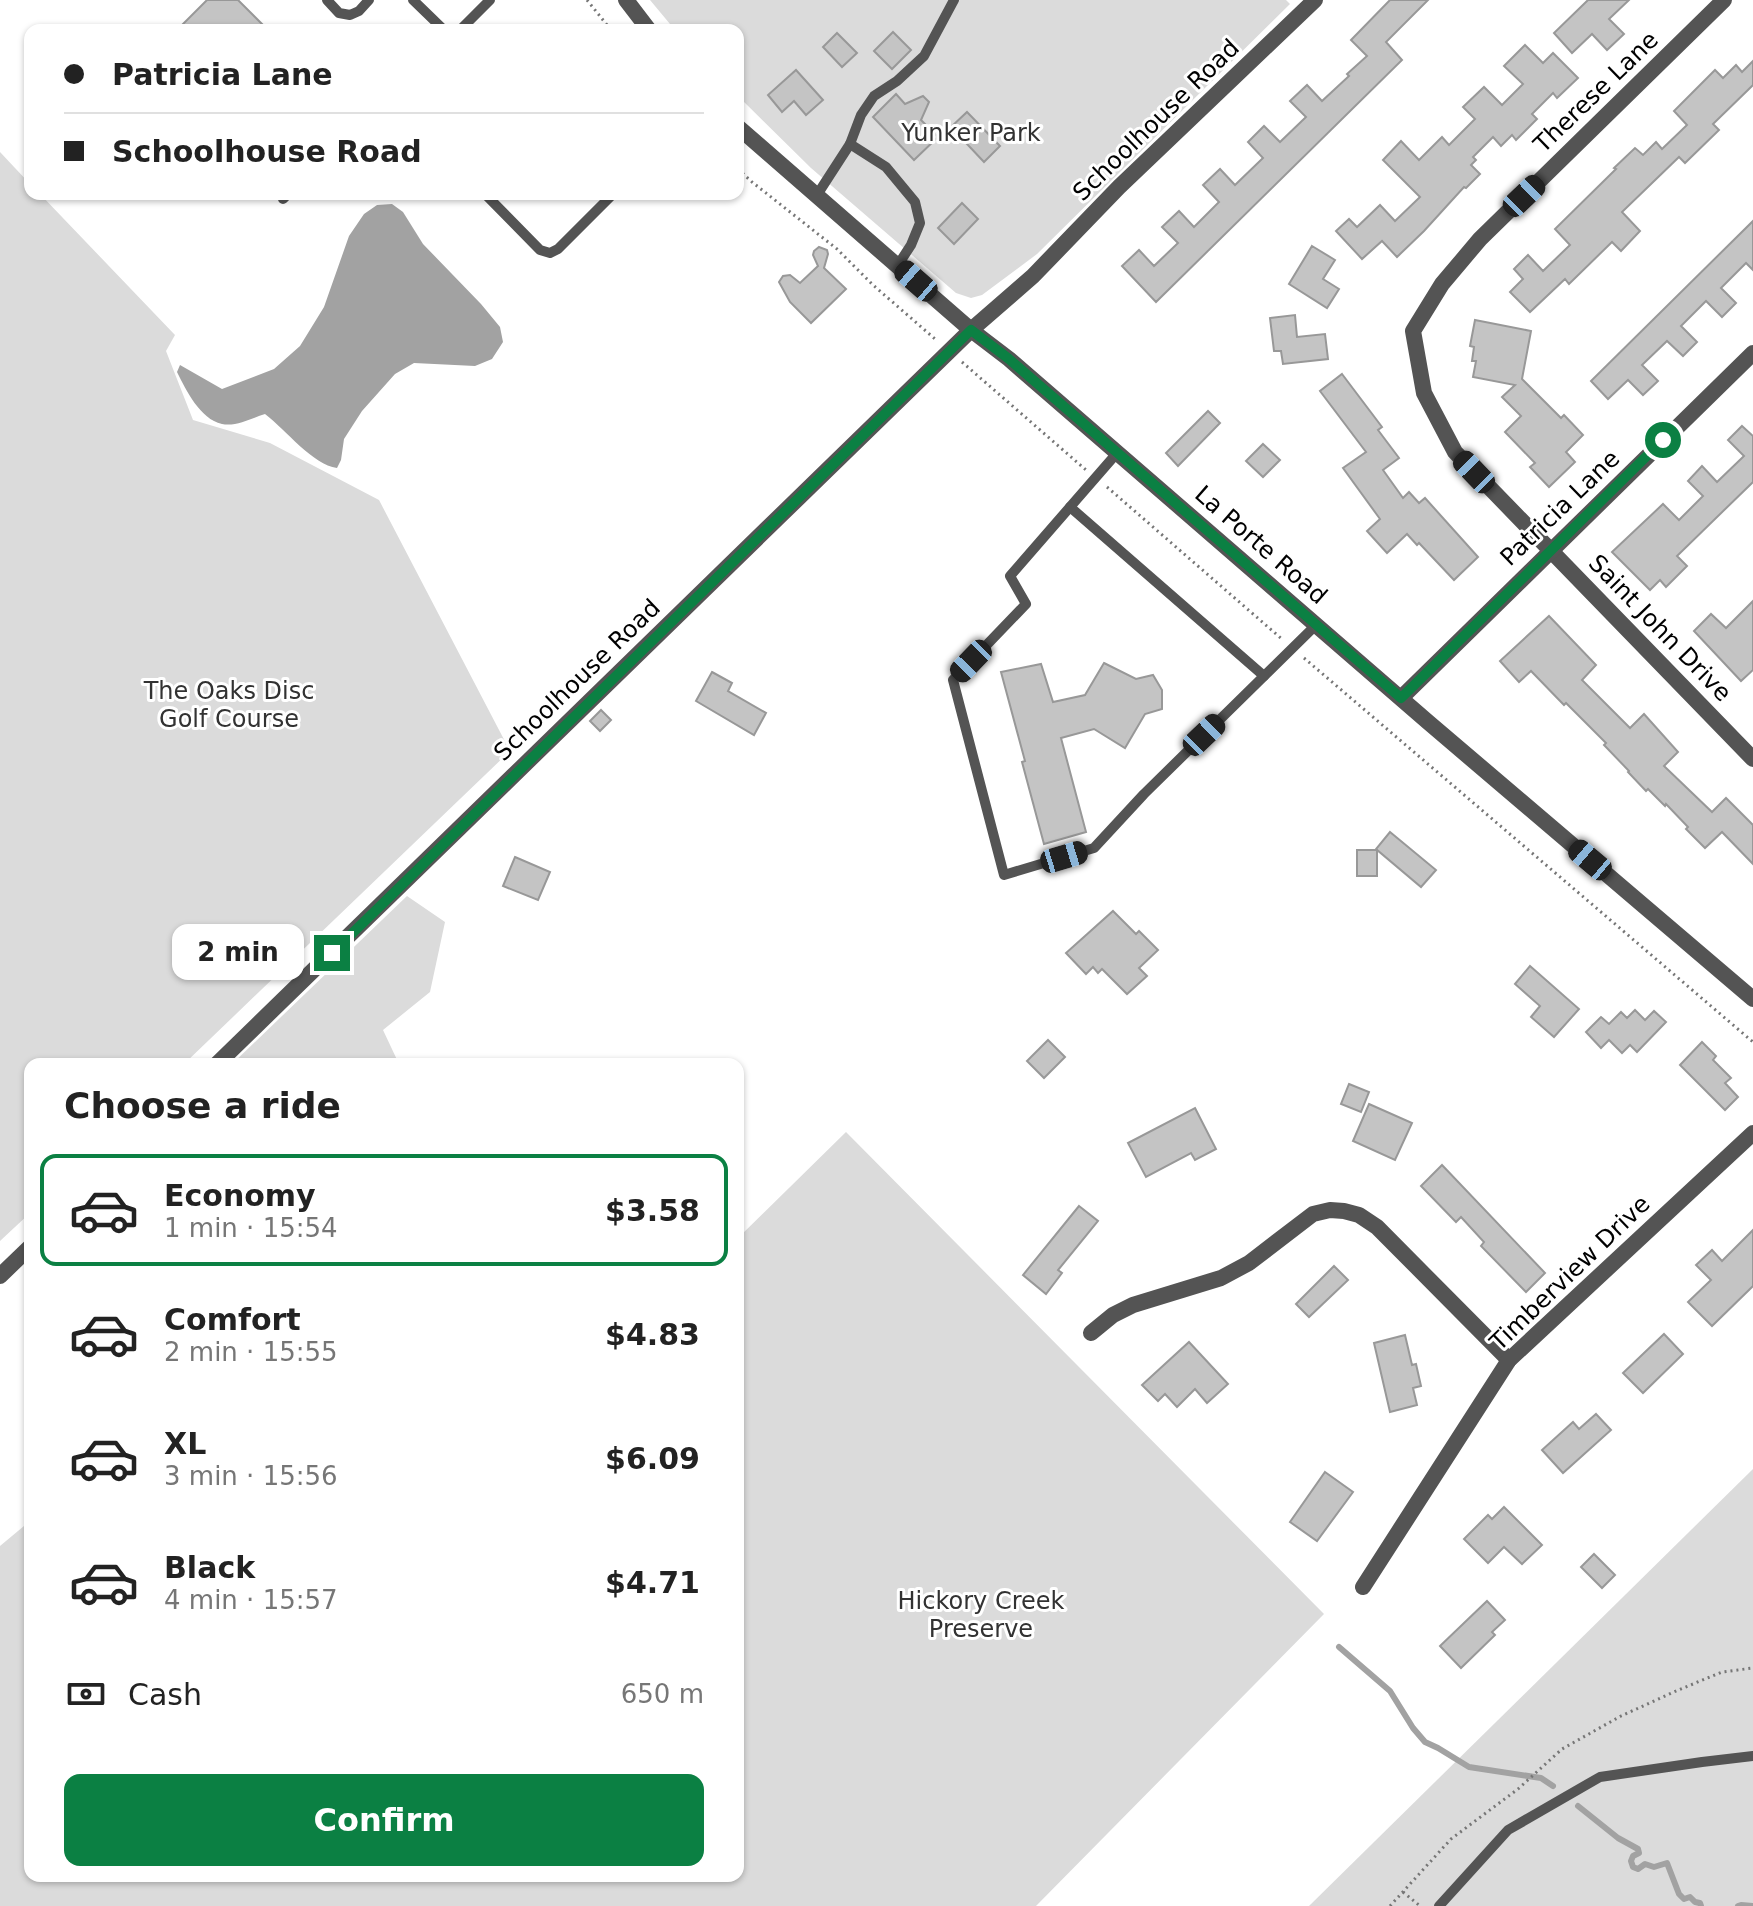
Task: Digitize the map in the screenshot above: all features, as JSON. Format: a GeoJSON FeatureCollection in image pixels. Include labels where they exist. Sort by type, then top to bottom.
{"type":"FeatureCollection","features":[{"type":"Feature","properties":{"kind":"street"},"geometry":{"type":"LineString","coordinates":[[626,0],[644,24]]}},
{"type":"Feature","properties":{"kind":"street","name":"Schoolhouse Road"},"geometry":{"type":"LineString","coordinates":[[223,1058],[949,351],[1033,276],[1119,187],[1315,0]]}},
{"type":"Feature","properties":{"kind":"street","name":"Therese Lane"},"geometry":{"type":"LineString","coordinates":[[1413,331],[1442,284],[1465,255],[1724,0]]}},
{"type":"Feature","properties":{"kind":"street","name":"La Porte Road"},"geometry":{"type":"LineString","coordinates":[[744,132],[1753,999]]}},
{"type":"Feature","properties":{"kind":"street","name":"Saint John Drive"},"geometry":{"type":"LineString","coordinates":[[1413,331],[1424,393],[1455,452],[1749,747]]}},
{"type":"Feature","properties":{"kind":"street","name":"Patricia Lane"},"geometry":{"type":"LineString","coordinates":[[1401,698],[1753,353]]}},
{"type":"Feature","properties":{"kind":"street","name":"Timberview Drive"},"geometry":{"type":"LineString","coordinates":[[1363,1587],[1509,1360],[1753,1133]]}},
{"type":"Feature","properties":{"kind":"street"},"geometry":{"type":"LineString","coordinates":[[1091,1333],[1113,1315],[1133,1305],[1221,1278],[1249,1263],[1313,1214],[1330,1210],[1359,1215],[1377,1227],[1509,1360]]}},
{"type":"Feature","properties":{"kind":"street"},"geometry":{"type":"LineString","coordinates":[[0,1276],[24,1253]]}},
{"type":"Feature","properties":{"kind":"lane"},"geometry":{"type":"LineString","coordinates":[[327,0],[339,13],[350,15],[359,11],[369,0]]}},
{"type":"Feature","properties":{"kind":"lane"},"geometry":{"type":"LineString","coordinates":[[413,0],[438,24]]}},
{"type":"Feature","properties":{"kind":"lane"},"geometry":{"type":"LineString","coordinates":[[465,24],[490,0]]}},
{"type":"Feature","properties":{"kind":"lane"},"geometry":{"type":"LineString","coordinates":[[817,195],[850,144],[861,115],[874,96],[897,81],[924,56],[954,0]]}},
{"type":"Feature","properties":{"kind":"lane"},"geometry":{"type":"LineString","coordinates":[[850,144],[886,167],[915,202],[920,223],[898,265]]}},
{"type":"Feature","properties":{"kind":"lane"},"geometry":{"type":"LineString","coordinates":[[491,200],[540,250],[550,253],[558,249],[607,200]]}},
{"type":"Feature","properties":{"kind":"lane"},"geometry":{"type":"LineString","coordinates":[[1117,453],[1010,576],[1026,604],[953,680],[1004,875],[1094,848],[1144,794],[1316,625]]}},
{"type":"Feature","properties":{"kind":"lane"},"geometry":{"type":"LineString","coordinates":[[1070,507],[1264,676]]}},
{"type":"Feature","properties":{"kind":"lane"},"geometry":{"type":"LineString","coordinates":[[1439,1906],[1508,1830],[1600,1777],[1753,1756]]}},
{"type":"Feature","properties":{"kind":"path"},"geometry":{"type":"LineString","coordinates":[[587,0],[606,24]]}},
{"type":"Feature","properties":{"kind":"path"},"geometry":{"type":"LineString","coordinates":[[744,175],[837,249],[873,285],[1292,648],[1753,1042]]}},
{"type":"Feature","properties":{"kind":"path"},"geometry":{"type":"LineString","coordinates":[[1390,1906],[1451,1839],[1521,1786],[1562,1749],[1621,1716],[1722,1672],[1753,1668]]}},
{"type":"Feature","properties":{"kind":"path"},"geometry":{"type":"LineString","coordinates":[[1403,1892],[1420,1906]]}},
{"type":"Feature","properties":{"kind":"green space","name":"Yunker Park"},"geometry":{"type":"Polygon","coordinates":[[[650,0],[1286,0],[1290,4],[1037,254],[982,295],[971,298],[956,293],[811,168],[744,102],[744,24],[670,24],[650,0]]]}},
{"type":"Feature","properties":{"kind":"green space","name":"The Oaks Disc Golf Course"},"geometry":{"type":"Polygon","coordinates":[[[0,152],[24,178],[24,200],[46,200],[175,335],[166,351],[193,420],[270,443],[379,500],[510,751],[190,1058],[24,1058],[24,1219],[0,1241],[0,152]]]}},
{"type":"Feature","properties":{"kind":"green space"},"geometry":{"type":"Polygon","coordinates":[[[407,896],[445,922],[430,992],[383,1030],[396,1058],[238,1058],[407,896]]]}},
{"type":"Feature","properties":{"kind":"green space","name":"Hickory Creek Preserve"},"geometry":{"type":"Polygon","coordinates":[[[846,1132],[1324,1614],[1036,1906],[0,1906],[0,1546],[24,1526],[24,1882],[744,1882],[744,1232],[846,1132]]]}},
{"type":"Feature","properties":{"kind":"green space"},"geometry":{"type":"Polygon","coordinates":[[[1753,1469],[1753,1906],[1309,1906],[1753,1469]]]}},
{"type":"Feature","properties":{"kind":"shaded area"},"geometry":{"type":"Polygon","coordinates":[[[392,204],[403,212],[423,244],[500,327],[503,342],[492,359],[475,366],[414,363],[395,374],[362,411],[344,439],[337,468],[309,454],[265,414],[227,425],[207,416],[195,403],[177,372],[180,365],[222,389],[274,369],[300,346],[324,307],[349,236],[364,214],[377,205],[392,204]]]}},
{"type":"Feature","properties":{"kind":"building"},"geometry":{"type":"Polygon","coordinates":[[[207,0],[238,0],[262,24],[183,24],[207,0]]]}},
{"type":"Feature","properties":{"kind":"building"},"geometry":{"type":"Polygon","coordinates":[[[1390,0],[1428,0],[1386,42],[1402,60],[1156,302],[1122,266],[1139,250],[1154,266],[1178,243],[1162,227],[1179,211],[1194,227],[1219,202],[1203,185],[1220,169],[1235,185],[1263,158],[1248,142],[1264,126],[1280,142],[1306,117],[1290,101],[1307,85],[1322,101],[1349,76],[1347,74],[1367,56],[1351,40],[1390,0]]]}},
{"type":"Feature","properties":{"kind":"building"},"geometry":{"type":"Polygon","coordinates":[[[1588,0],[1629,0],[1609,19],[1624,34],[1607,50],[1592,34],[1572,53],[1554,33],[1588,0]]]}},
{"type":"Feature","properties":{"kind":"building"},"geometry":{"type":"Polygon","coordinates":[[[893,32],[911,50],[892,69],[874,51],[893,32]]]}},
{"type":"Feature","properties":{"kind":"building"},"geometry":{"type":"Polygon","coordinates":[[[837,33],[857,53],[842,67],[823,47],[837,33]]]}},
{"type":"Feature","properties":{"kind":"building"},"geometry":{"type":"Polygon","coordinates":[[[1525,45],[1543,63],[1553,53],[1578,78],[1557,98],[1553,93],[1532,114],[1537,119],[1516,140],[1512,135],[1501,146],[1493,137],[1473,157],[1476,160],[1471,165],[1480,174],[1397,257],[1382,241],[1362,259],[1336,231],[1349,219],[1357,227],[1380,205],[1395,221],[1420,197],[1383,160],[1401,141],[1419,160],[1442,137],[1449,145],[1475,119],[1463,107],[1484,87],[1502,105],[1523,84],[1504,66],[1525,45]]]}},
{"type":"Feature","properties":{"kind":"building"},"geometry":{"type":"Polygon","coordinates":[[[1753,61],[1753,85],[1713,124],[1719,130],[1685,163],[1679,157],[1622,212],[1640,231],[1621,251],[1612,242],[1569,284],[1565,279],[1530,312],[1510,292],[1523,279],[1514,269],[1528,255],[1543,271],[1570,245],[1555,229],[1614,168],[1635,148],[1643,155],[1656,142],[1662,149],[1687,125],[1674,111],[1715,70],[1723,78],[1736,65],[1742,72],[1753,61]]]}},
{"type":"Feature","properties":{"kind":"building"},"geometry":{"type":"Polygon","coordinates":[[[796,70],[823,100],[806,115],[794,101],[782,112],[768,95],[796,70]]]}},
{"type":"Feature","properties":{"kind":"building"},"geometry":{"type":"Polygon","coordinates":[[[896,94],[905,104],[923,96],[929,102],[921,120],[938,137],[914,160],[873,117],[896,94]]]}},
{"type":"Feature","properties":{"kind":"building"},"geometry":{"type":"Polygon","coordinates":[[[967,112],[1000,146],[984,162],[951,127],[967,112]]]}},
{"type":"Feature","properties":{"kind":"building"},"geometry":{"type":"Polygon","coordinates":[[[962,203],[978,219],[954,244],[938,228],[962,203]]]}},
{"type":"Feature","properties":{"kind":"building"},"geometry":{"type":"Polygon","coordinates":[[[1753,221],[1753,270],[1746,263],[1721,288],[1736,303],[1722,317],[1706,301],[1681,326],[1697,342],[1683,356],[1667,341],[1642,365],[1658,381],[1643,395],[1628,380],[1608,399],[1591,381],[1753,221]]]}},
{"type":"Feature","properties":{"kind":"building"},"geometry":{"type":"Polygon","coordinates":[[[1312,246],[1335,260],[1323,279],[1339,289],[1327,308],[1289,284],[1312,246]]]}},
{"type":"Feature","properties":{"kind":"building"},"geometry":{"type":"Polygon","coordinates":[[[819,247],[827,250],[828,254],[824,268],[846,289],[811,323],[790,302],[779,282],[783,276],[790,275],[800,283],[818,266],[813,255],[819,247]]]}},
{"type":"Feature","properties":{"kind":"building"},"geometry":{"type":"Polygon","coordinates":[[[1295,315],[1297,337],[1325,334],[1328,359],[1283,364],[1281,351],[1274,351],[1270,318],[1295,315]]]}},
{"type":"Feature","properties":{"kind":"building"},"geometry":{"type":"Polygon","coordinates":[[[1475,320],[1531,331],[1522,379],[1583,435],[1566,452],[1575,462],[1549,487],[1530,467],[1535,463],[1505,432],[1521,416],[1502,397],[1515,385],[1473,377],[1476,361],[1472,361],[1474,347],[1470,346],[1475,320]]]}},
{"type":"Feature","properties":{"kind":"building"},"geometry":{"type":"Polygon","coordinates":[[[1342,374],[1382,427],[1378,430],[1399,458],[1383,470],[1403,498],[1409,492],[1419,503],[1425,498],[1478,557],[1454,580],[1407,534],[1387,553],[1367,531],[1380,519],[1343,468],[1366,452],[1320,391],[1342,374]]]}},
{"type":"Feature","properties":{"kind":"building"},"geometry":{"type":"Polygon","coordinates":[[[1208,411],[1220,423],[1178,466],[1166,453],[1208,411]]]}},
{"type":"Feature","properties":{"kind":"building"},"geometry":{"type":"Polygon","coordinates":[[[1742,426],[1753,436],[1753,482],[1677,556],[1687,566],[1666,587],[1660,580],[1650,590],[1612,552],[1663,504],[1679,520],[1703,496],[1688,481],[1702,466],[1717,482],[1744,456],[1728,440],[1742,426]]]}},
{"type":"Feature","properties":{"kind":"building"},"geometry":{"type":"Polygon","coordinates":[[[1263,444],[1280,460],[1263,477],[1246,461],[1263,444]]]}},
{"type":"Feature","properties":{"kind":"building"},"geometry":{"type":"Polygon","coordinates":[[[1753,601],[1753,670],[1741,681],[1694,631],[1711,614],[1726,628],[1753,601]]]}},
{"type":"Feature","properties":{"kind":"building"},"geometry":{"type":"Polygon","coordinates":[[[1549,616],[1596,665],[1582,680],[1630,728],[1644,714],[1678,752],[1664,766],[1712,812],[1726,798],[1753,825],[1753,864],[1722,832],[1705,848],[1666,804],[1648,789],[1646,791],[1604,745],[1606,743],[1531,671],[1519,682],[1500,661],[1549,616]]]}},
{"type":"Feature","properties":{"kind":"building"},"geometry":{"type":"Polygon","coordinates":[[[1104,663],[1136,679],[1153,675],[1162,690],[1162,709],[1145,714],[1125,748],[1094,729],[1061,738],[1086,832],[1044,844],[1001,672],[1041,664],[1053,702],[1085,695],[1104,663]]]}},
{"type":"Feature","properties":{"kind":"building"},"geometry":{"type":"Polygon","coordinates":[[[712,672],[732,683],[728,691],[766,713],[754,735],[696,701],[712,672]]]}},
{"type":"Feature","properties":{"kind":"building"},"geometry":{"type":"Polygon","coordinates":[[[601,710],[611,720],[600,731],[590,721],[601,710]]]}},
{"type":"Feature","properties":{"kind":"building"},"geometry":{"type":"Polygon","coordinates":[[[1390,832],[1436,870],[1421,887],[1376,849],[1390,832]]]}},
{"type":"Feature","properties":{"kind":"building"},"geometry":{"type":"Polygon","coordinates":[[[1357,850],[1377,850],[1377,876],[1357,876],[1357,850]]]}},
{"type":"Feature","properties":{"kind":"building"},"geometry":{"type":"Polygon","coordinates":[[[515,857],[550,872],[538,900],[503,886],[515,857]]]}},
{"type":"Feature","properties":{"kind":"building"},"geometry":{"type":"Polygon","coordinates":[[[1113,911],[1158,950],[1139,968],[1147,976],[1127,994],[1102,969],[1098,973],[1093,967],[1086,974],[1066,953],[1113,911]]]}},
{"type":"Feature","properties":{"kind":"building"},"geometry":{"type":"Polygon","coordinates":[[[1530,966],[1579,1009],[1554,1037],[1531,1017],[1540,1006],[1515,984],[1530,966]]]}},
{"type":"Feature","properties":{"kind":"building"},"geometry":{"type":"Polygon","coordinates":[[[1635,1010],[1645,1020],[1654,1011],[1666,1022],[1637,1052],[1630,1045],[1622,1053],[1609,1040],[1601,1048],[1586,1032],[1601,1017],[1609,1024],[1621,1012],[1627,1018],[1635,1010]]]}},
{"type":"Feature","properties":{"kind":"building"},"geometry":{"type":"Polygon","coordinates":[[[1048,1040],[1065,1057],[1044,1078],[1027,1061],[1048,1040]]]}},
{"type":"Feature","properties":{"kind":"building"},"geometry":{"type":"Polygon","coordinates":[[[1702,1042],[1716,1056],[1713,1060],[1731,1078],[1725,1083],[1738,1097],[1725,1110],[1680,1065],[1702,1042]]]}},
{"type":"Feature","properties":{"kind":"building"},"geometry":{"type":"Polygon","coordinates":[[[1349,1084],[1369,1092],[1361,1112],[1341,1104],[1349,1084]]]}},
{"type":"Feature","properties":{"kind":"building"},"geometry":{"type":"Polygon","coordinates":[[[1369,1104],[1412,1123],[1395,1160],[1353,1141],[1369,1104]]]}},
{"type":"Feature","properties":{"kind":"building"},"geometry":{"type":"Polygon","coordinates":[[[1195,1108],[1216,1149],[1195,1160],[1191,1153],[1146,1177],[1128,1143],[1195,1108]]]}},
{"type":"Feature","properties":{"kind":"building"},"geometry":{"type":"Polygon","coordinates":[[[1442,1165],[1545,1273],[1526,1292],[1481,1246],[1484,1242],[1461,1217],[1456,1222],[1421,1186],[1442,1165]]]}},
{"type":"Feature","properties":{"kind":"building"},"geometry":{"type":"Polygon","coordinates":[[[1079,1206],[1098,1221],[1058,1270],[1062,1273],[1046,1294],[1023,1275],[1079,1206]]]}},
{"type":"Feature","properties":{"kind":"building"},"geometry":{"type":"Polygon","coordinates":[[[1753,1230],[1753,1286],[1712,1326],[1688,1302],[1711,1280],[1696,1265],[1712,1250],[1722,1261],[1753,1230]]]}},
{"type":"Feature","properties":{"kind":"building"},"geometry":{"type":"Polygon","coordinates":[[[1334,1266],[1348,1280],[1309,1317],[1296,1304],[1334,1266]]]}},
{"type":"Feature","properties":{"kind":"building"},"geometry":{"type":"Polygon","coordinates":[[[1664,1334],[1683,1354],[1643,1393],[1623,1373],[1664,1334]]]}},
{"type":"Feature","properties":{"kind":"building"},"geometry":{"type":"Polygon","coordinates":[[[1405,1335],[1421,1386],[1413,1388],[1417,1405],[1390,1412],[1374,1343],[1405,1335]]]}},
{"type":"Feature","properties":{"kind":"building"},"geometry":{"type":"Polygon","coordinates":[[[1189,1342],[1228,1384],[1207,1403],[1195,1389],[1177,1407],[1165,1394],[1158,1401],[1142,1385],[1189,1342]]]}},
{"type":"Feature","properties":{"kind":"building"},"geometry":{"type":"Polygon","coordinates":[[[1596,1414],[1611,1430],[1563,1473],[1542,1450],[1573,1422],[1579,1429],[1596,1414]]]}},
{"type":"Feature","properties":{"kind":"building"},"geometry":{"type":"Polygon","coordinates":[[[1325,1472],[1353,1492],[1317,1541],[1290,1522],[1325,1472]]]}},
{"type":"Feature","properties":{"kind":"building"},"geometry":{"type":"Polygon","coordinates":[[[1504,1507],[1542,1545],[1522,1564],[1504,1547],[1488,1563],[1464,1539],[1488,1515],[1492,1519],[1504,1507]]]}},
{"type":"Feature","properties":{"kind":"building"},"geometry":{"type":"Polygon","coordinates":[[[1594,1554],[1615,1575],[1602,1588],[1581,1567],[1594,1554]]]}},
{"type":"Feature","properties":{"kind":"building"},"geometry":{"type":"Polygon","coordinates":[[[1487,1601],[1505,1620],[1492,1632],[1495,1635],[1461,1668],[1440,1646],[1487,1601]]]}},
{"type":"Feature","properties":{"kind":"waterway"},"geometry":{"type":"LineString","coordinates":[[1339,1647],[1390,1691],[1425,1742],[1469,1767],[1541,1778],[1553,1786]]}},
{"type":"Feature","properties":{"kind":"waterway"},"geometry":{"type":"LineString","coordinates":[[1578,1806],[1618,1838],[1638,1849],[1639,1853],[1631,1861],[1633,1867],[1638,1869],[1645,1864],[1654,1867],[1667,1863],[1679,1894],[1684,1899],[1690,1897],[1701,1906]]}},
{"type":"Feature","properties":{"kind":"waterway"},"geometry":{"type":"LineString","coordinates":[[1738,1906],[1753,1906]]}},
{"type":"Feature","properties":{"kind":"route"},"geometry":{"type":"LineString","coordinates":[[332,953],[971,330],[1009,359],[1401,698],[1663,440]]}}]}
